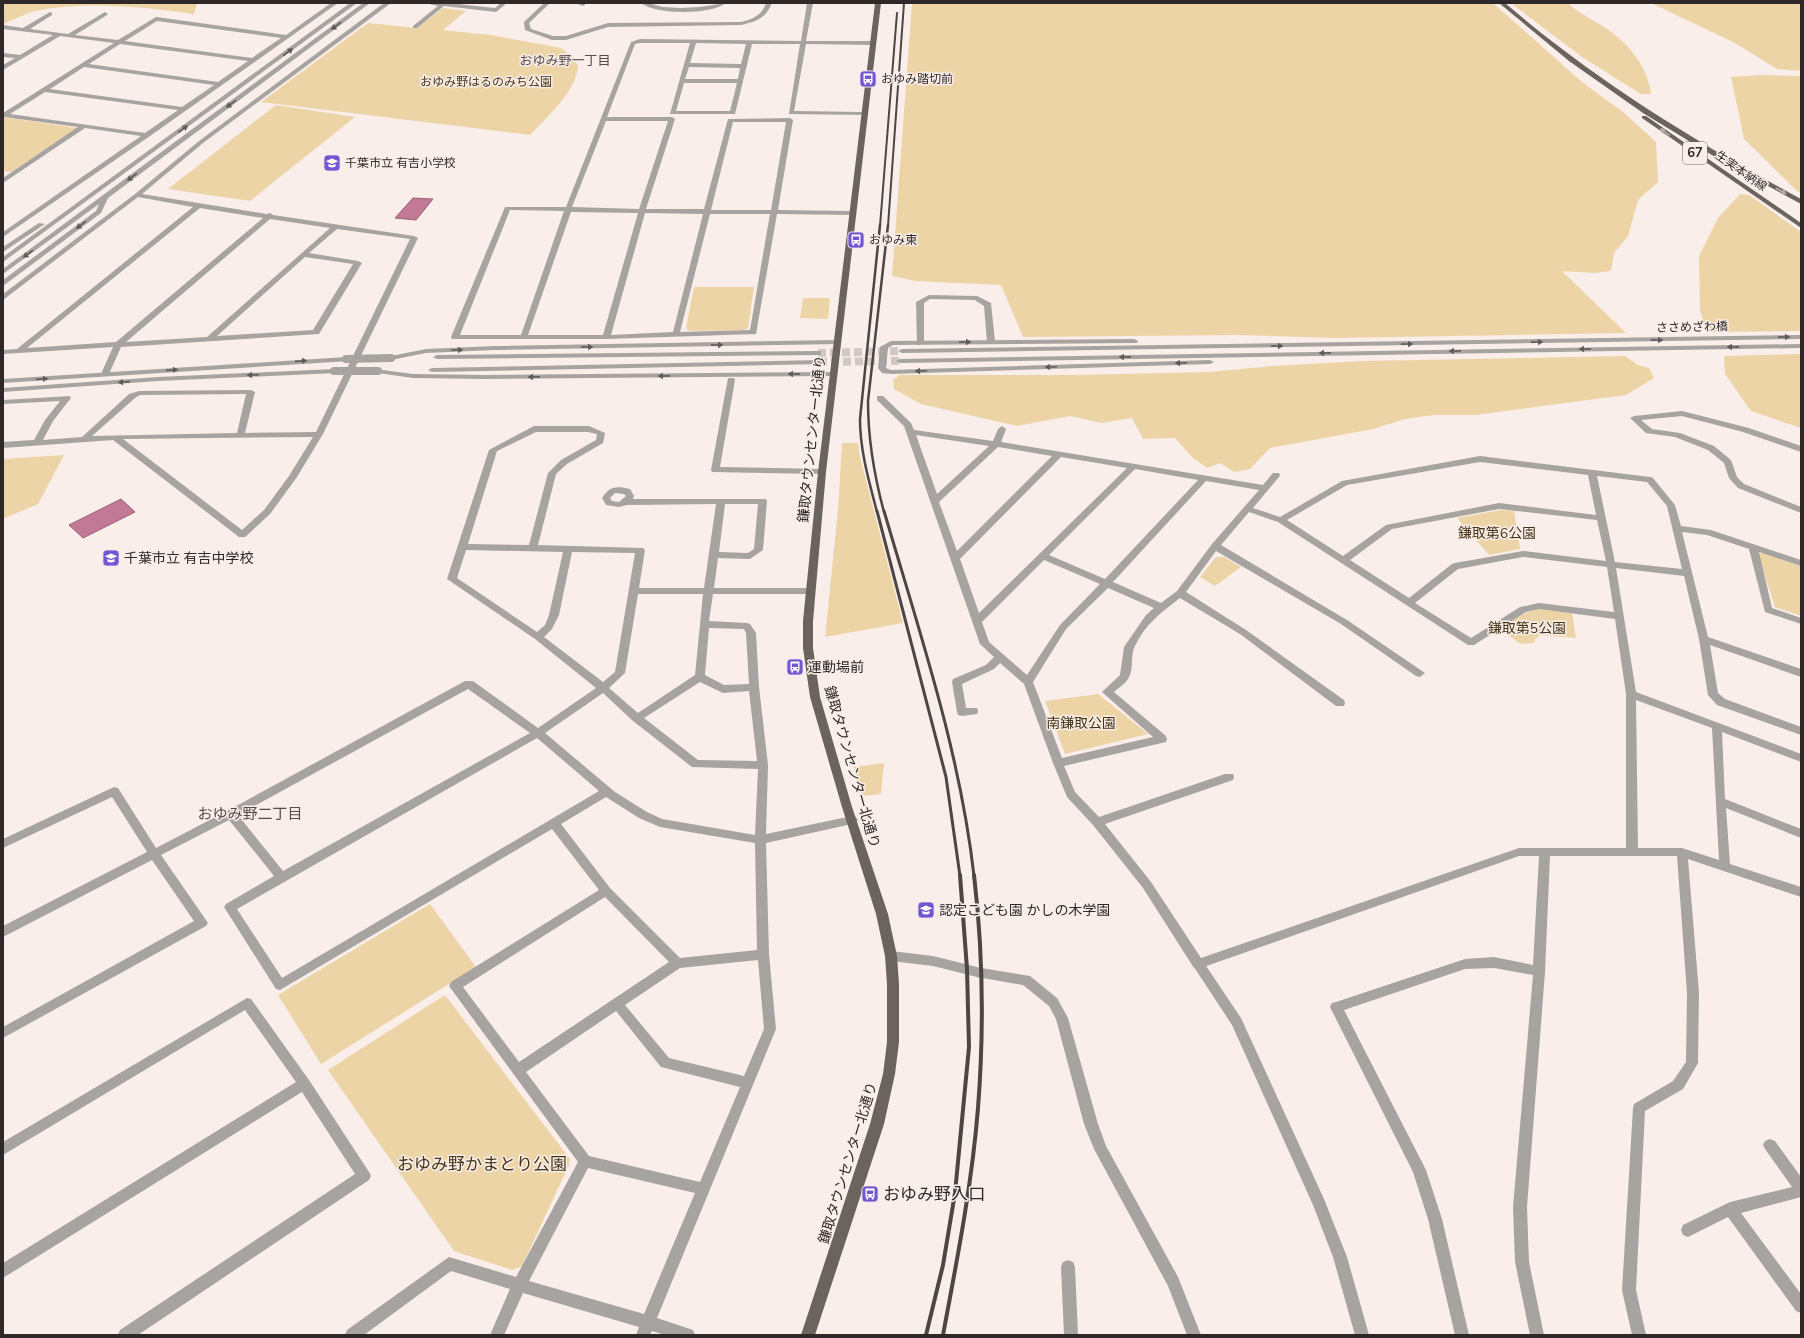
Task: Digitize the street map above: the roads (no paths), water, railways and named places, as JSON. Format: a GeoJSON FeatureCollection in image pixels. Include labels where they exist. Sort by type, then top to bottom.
{"type":"FeatureCollection","features":[{"type":"Feature","properties":{"kind":"main road","name":"鎌取タウンセンター北通り"},"geometry":{"type":"LineString","coordinates":[[808,1335],[885,1096],[893,1042],[894,1009],[891,956],[882,914],[815,697],[808,648],[810,591],[822,472],[878,3]]}},
{"type":"Feature","properties":{"kind":"main road","name":"生実本納線"},"geometry":{"type":"LineString","coordinates":[[1502,3],[1541,36],[1659,128],[1801,226]]}},
{"type":"Feature","properties":{"kind":"main road","name":"生実本納線"},"geometry":{"type":"LineString","coordinates":[[1593,76],[1695,142],[1801,202]]}},
{"type":"Feature","properties":{"kind":"street"},"geometry":{"type":"LineString","coordinates":[[323,3],[334,4]]}},
{"type":"Feature","properties":{"kind":"street"},"geometry":{"type":"LineString","coordinates":[[3,260],[354,3]]}},
{"type":"Feature","properties":{"kind":"street"},"geometry":{"type":"LineString","coordinates":[[3,272],[367,3]]}},
{"type":"Feature","properties":{"kind":"street"},"geometry":{"type":"LineString","coordinates":[[3,298],[137,195],[201,142],[388,3]]}},
{"type":"Feature","properties":{"kind":"street"},"geometry":{"type":"LineString","coordinates":[[428,3],[496,10],[504,3]]}},
{"type":"Feature","properties":{"kind":"street"},"geometry":{"type":"LineString","coordinates":[[547,3],[526,23],[528,30],[552,38],[578,36],[599,27],[608,25],[749,42],[872,44]]}},
{"type":"Feature","properties":{"kind":"street"},"geometry":{"type":"LineString","coordinates":[[644,3],[656,8],[692,9],[717,7],[723,3]]}},
{"type":"Feature","properties":{"kind":"street"},"geometry":{"type":"LineString","coordinates":[[712,25],[748,23],[764,13],[769,3]]}},
{"type":"Feature","properties":{"kind":"street"},"geometry":{"type":"LineString","coordinates":[[810,3],[791,113],[864,114]]}},
{"type":"Feature","properties":{"kind":"street"},"geometry":{"type":"LineString","coordinates":[[4,233],[148,135],[334,4]]}},
{"type":"Feature","properties":{"kind":"street"},"geometry":{"type":"LineString","coordinates":[[415,27],[444,4]]}},
{"type":"Feature","properties":{"kind":"street"},"geometry":{"type":"LineString","coordinates":[[524,336],[568,210],[633,43],[698,35],[712,25],[718,17],[717,7]]}},
{"type":"Feature","properties":{"kind":"street"},"geometry":{"type":"LineString","coordinates":[[24,30],[50,14]]}},
{"type":"Feature","properties":{"kind":"street"},"geometry":{"type":"LineString","coordinates":[[69,36],[106,14]]}},
{"type":"Feature","properties":{"kind":"street"},"geometry":{"type":"LineString","coordinates":[[148,135],[4,115],[156,20],[288,36]]}},
{"type":"Feature","properties":{"kind":"street"},"geometry":{"type":"LineString","coordinates":[[3,27],[254,60]]}},
{"type":"Feature","properties":{"kind":"street"},"geometry":{"type":"LineString","coordinates":[[3,68],[59,34]]}},
{"type":"Feature","properties":{"kind":"street"},"geometry":{"type":"LineString","coordinates":[[698,35],[686,65],[672,112],[734,113],[749,42]]}},
{"type":"Feature","properties":{"kind":"street"},"geometry":{"type":"LineString","coordinates":[[3,55],[21,58]]}},
{"type":"Feature","properties":{"kind":"street"},"geometry":{"type":"LineString","coordinates":[[83,65],[220,84]]}},
{"type":"Feature","properties":{"kind":"street"},"geometry":{"type":"LineString","coordinates":[[686,65],[744,66]]}},
{"type":"Feature","properties":{"kind":"street"},"geometry":{"type":"LineString","coordinates":[[682,81],[741,81]]}},
{"type":"Feature","properties":{"kind":"street"},"geometry":{"type":"LineString","coordinates":[[45,90],[185,108]]}},
{"type":"Feature","properties":{"kind":"street"},"geometry":{"type":"LineString","coordinates":[[604,119],[672,119],[642,211],[606,337]]}},
{"type":"Feature","properties":{"kind":"street"},"geometry":{"type":"LineString","coordinates":[[676,334],[708,211],[730,120],[790,120],[774,212],[753,332],[606,337],[455,337],[508,208],[568,210],[708,211],[774,212],[852,213]]}},
{"type":"Feature","properties":{"kind":"street"},"geometry":{"type":"LineString","coordinates":[[3,181],[84,126]]}},
{"type":"Feature","properties":{"kind":"street"},"geometry":{"type":"LineString","coordinates":[[115,437],[242,535],[267,512],[293,478],[319,434],[414,238],[200,206],[137,195]]}},
{"type":"Feature","properties":{"kind":"street"},"geometry":{"type":"LineString","coordinates":[[3,250],[65,207],[90,196]]}},
{"type":"Feature","properties":{"kind":"street"},"geometry":{"type":"LineString","coordinates":[[3,284],[99,212],[106,197]]}},
{"type":"Feature","properties":{"kind":"street"},"geometry":{"type":"LineString","coordinates":[[19,351],[200,206]]}},
{"type":"Feature","properties":{"kind":"street"},"geometry":{"type":"LineString","coordinates":[[105,374],[118,345],[270,216]]}},
{"type":"Feature","properties":{"kind":"street"},"geometry":{"type":"LineString","coordinates":[[210,338],[336,226]]}},
{"type":"Feature","properties":{"kind":"street"},"geometry":{"type":"LineString","coordinates":[[3,352],[316,332],[358,263],[305,255]]}},
{"type":"Feature","properties":{"kind":"street"},"geometry":{"type":"LineString","coordinates":[[920,343],[920,302],[929,297],[977,298],[988,305],[991,342]]}},
{"type":"Feature","properties":{"kind":"street","name":"ささめざわ橋"},"geometry":{"type":"LineString","coordinates":[[1261,350],[1801,337]]}},
{"type":"Feature","properties":{"kind":"street"},"geometry":{"type":"LineString","coordinates":[[1163,341],[1228,343],[1261,350],[1225,361],[1178,364],[891,372],[885,371],[882,368],[884,347],[887,344],[1163,341]]}},
{"type":"Feature","properties":{"kind":"street"},"geometry":{"type":"LineString","coordinates":[[391,358],[426,352],[495,348],[837,342]]}},
{"type":"Feature","properties":{"kind":"street","name":"ささめざわ橋"},"geometry":{"type":"LineString","coordinates":[[1261,350],[1624,349],[1801,346]]}},
{"type":"Feature","properties":{"kind":"street"},"geometry":{"type":"LineString","coordinates":[[902,352],[1261,350]]}},
{"type":"Feature","properties":{"kind":"street"},"geometry":{"type":"LineString","coordinates":[[900,361],[1261,350]]}},
{"type":"Feature","properties":{"kind":"street"},"geometry":{"type":"LineString","coordinates":[[3,382],[346,359],[818,353]]}},
{"type":"Feature","properties":{"kind":"street"},"geometry":{"type":"LineString","coordinates":[[3,390],[158,379],[334,372],[820,362]]}},
{"type":"Feature","properties":{"kind":"street"},"geometry":{"type":"LineString","coordinates":[[378,371],[413,376],[483,377],[833,374]]}},
{"type":"Feature","properties":{"kind":"street"},"geometry":{"type":"LineString","coordinates":[[731,380],[715,470],[822,472]]}},
{"type":"Feature","properties":{"kind":"street"},"geometry":{"type":"LineString","coordinates":[[83,440],[132,396],[139,393],[251,392],[240,436]]}},
{"type":"Feature","properties":{"kind":"street"},"geometry":{"type":"LineString","coordinates":[[3,402],[66,398],[49,420],[37,443]]}},
{"type":"Feature","properties":{"kind":"street"},"geometry":{"type":"LineString","coordinates":[[880,398],[908,425],[911,432],[985,644],[1028,682],[1071,794],[1097,822],[1147,886],[1237,1022],[1319,1204],[1340,1257],[1362,1335]]}},
{"type":"Feature","properties":{"kind":"street"},"geometry":{"type":"LineString","coordinates":[[1801,449],[1746,430],[1682,413],[1634,418],[1649,431],[1677,435],[1711,448],[1728,462],[1733,478],[1741,486],[1801,510]]}},
{"type":"Feature","properties":{"kind":"street"},"geometry":{"type":"LineString","coordinates":[[533,547],[552,473],[564,462],[600,441],[601,433],[589,429],[534,429],[493,450],[452,578],[538,637],[604,688],[638,718],[696,764],[763,765]]}},
{"type":"Feature","properties":{"kind":"street"},"geometry":{"type":"LineString","coordinates":[[935,501],[996,444],[1002,429]]}},
{"type":"Feature","properties":{"kind":"street"},"geometry":{"type":"LineString","coordinates":[[911,432],[996,444],[1265,488]]}},
{"type":"Feature","properties":{"kind":"street"},"geometry":{"type":"LineString","coordinates":[[3,446],[115,437],[319,434]]}},
{"type":"Feature","properties":{"kind":"street"},"geometry":{"type":"LineString","coordinates":[[955,558],[1058,455]]}},
{"type":"Feature","properties":{"kind":"street"},"geometry":{"type":"LineString","coordinates":[[1280,520],[1345,483],[1480,460],[1650,480],[1671,505],[1704,639],[1713,695],[1721,702],[1801,731]]}},
{"type":"Feature","properties":{"kind":"street"},"geometry":{"type":"LineString","coordinates":[[976,621],[1044,556],[1133,467]]}},
{"type":"Feature","properties":{"kind":"street"},"geometry":{"type":"LineString","coordinates":[[1592,474],[1611,564],[1631,694],[1632,852]]}},
{"type":"Feature","properties":{"kind":"street"},"geometry":{"type":"LineString","coordinates":[[1058,763],[1162,739],[1107,692],[1124,676],[1129,647],[1149,617],[1180,594],[1215,546],[1276,475]]}},
{"type":"Feature","properties":{"kind":"street"},"geometry":{"type":"LineString","coordinates":[[1028,682],[1063,627],[1106,584],[1203,479]]}},
{"type":"Feature","properties":{"kind":"street"},"geometry":{"type":"LineString","coordinates":[[627,502],[762,501],[758,550],[750,556],[714,555]]}},
{"type":"Feature","properties":{"kind":"street"},"geometry":{"type":"LineString","coordinates":[[700,677],[704,624],[721,502]]}},
{"type":"Feature","properties":{"kind":"street"},"geometry":{"type":"LineString","coordinates":[[1344,560],[1389,527],[1498,506],[1601,518]]}},
{"type":"Feature","properties":{"kind":"street"},"geometry":{"type":"LineString","coordinates":[[1248,509],[1280,520],[1410,602],[1471,643],[1524,609],[1539,606],[1619,616]]}},
{"type":"Feature","properties":{"kind":"street"},"geometry":{"type":"LineString","coordinates":[[1677,528],[1708,532],[1801,563]]}},
{"type":"Feature","properties":{"kind":"street"},"geometry":{"type":"LineString","coordinates":[[1215,546],[1344,622],[1420,673]]}},
{"type":"Feature","properties":{"kind":"street"},"geometry":{"type":"LineString","coordinates":[[462,547],[640,550],[620,673],[604,688],[538,733],[230,907],[280,985],[403,914],[553,822],[607,791]]}},
{"type":"Feature","properties":{"kind":"street"},"geometry":{"type":"LineString","coordinates":[[1753,547],[1768,610],[1801,621]]}},
{"type":"Feature","properties":{"kind":"street"},"geometry":{"type":"LineString","coordinates":[[538,637],[549,627],[554,614],[568,548]]}},
{"type":"Feature","properties":{"kind":"street"},"geometry":{"type":"LineString","coordinates":[[1410,602],[1455,566],[1523,554],[1687,573]]}},
{"type":"Feature","properties":{"kind":"street"},"geometry":{"type":"LineString","coordinates":[[1044,556],[1163,608]]}},
{"type":"Feature","properties":{"kind":"street"},"geometry":{"type":"LineString","coordinates":[[633,590],[810,591]]}},
{"type":"Feature","properties":{"kind":"street"},"geometry":{"type":"LineString","coordinates":[[1180,594],[1243,632],[1340,703]]}},
{"type":"Feature","properties":{"kind":"street"},"geometry":{"type":"LineString","coordinates":[[643,1335],[770,1029],[763,954],[760,840],[763,765],[754,687],[752,633],[747,626],[704,624]]}},
{"type":"Feature","properties":{"kind":"street"},"geometry":{"type":"LineString","coordinates":[[1704,639],[1801,673]]}},
{"type":"Feature","properties":{"kind":"street"},"geometry":{"type":"LineString","coordinates":[[973,710],[962,712],[957,682],[990,667],[1000,657]]}},
{"type":"Feature","properties":{"kind":"street"},"geometry":{"type":"LineString","coordinates":[[700,677],[722,689],[754,687]]}},
{"type":"Feature","properties":{"kind":"street"},"geometry":{"type":"LineString","coordinates":[[638,718],[700,677]]}},
{"type":"Feature","properties":{"kind":"street"},"geometry":{"type":"LineString","coordinates":[[3,932],[153,853],[231,814],[469,684],[538,733],[607,791],[645,817],[660,824],[760,840],[852,820]]}},
{"type":"Feature","properties":{"kind":"street"},"geometry":{"type":"LineString","coordinates":[[1631,694],[1801,758]]}},
{"type":"Feature","properties":{"kind":"street"},"geometry":{"type":"LineString","coordinates":[[1717,726],[1720,802],[1725,866]]}},
{"type":"Feature","properties":{"kind":"street"},"geometry":{"type":"LineString","coordinates":[[1097,822],[1229,776]]}},
{"type":"Feature","properties":{"kind":"street"},"geometry":{"type":"LineString","coordinates":[[3,844],[114,791],[153,853],[202,923],[3,1033]]}},
{"type":"Feature","properties":{"kind":"street"},"geometry":{"type":"LineString","coordinates":[[1720,802],[1801,834]]}},
{"type":"Feature","properties":{"kind":"street"},"geometry":{"type":"LineString","coordinates":[[231,814],[282,878]]}},
{"type":"Feature","properties":{"kind":"street"},"geometry":{"type":"LineString","coordinates":[[553,822],[606,891],[678,963]]}},
{"type":"Feature","properties":{"kind":"street"},"geometry":{"type":"LineString","coordinates":[[1198,964],[1519,852],[1682,852],[1801,892]]}},
{"type":"Feature","properties":{"kind":"street"},"geometry":{"type":"LineString","coordinates":[[1537,1335],[1522,1262],[1520,1207],[1540,972],[1545,852]]}},
{"type":"Feature","properties":{"kind":"street"},"geometry":{"type":"LineString","coordinates":[[1639,1335],[1629,1290],[1639,1108],[1678,1085],[1692,1062],[1693,993],[1682,852]]}},
{"type":"Feature","properties":{"kind":"street"},"geometry":{"type":"LineString","coordinates":[[606,891],[455,986],[570,1142],[585,1160],[703,1189]]}},
{"type":"Feature","properties":{"kind":"street"},"geometry":{"type":"LineString","coordinates":[[518,1070],[618,1005],[678,963],[763,954]]}},
{"type":"Feature","properties":{"kind":"street"},"geometry":{"type":"LineString","coordinates":[[891,956],[933,961],[981,973],[1026,980],[1053,1002],[1062,1018],[1091,1124],[1101,1149],[1173,1282],[1194,1335]]}},
{"type":"Feature","properties":{"kind":"street"},"geometry":{"type":"LineString","coordinates":[[1462,1335],[1435,1218],[1419,1170],[1336,1007],[1465,964],[1479,961],[1504,962],[1540,972]]}},
{"type":"Feature","properties":{"kind":"street"},"geometry":{"type":"LineString","coordinates":[[3,1149],[247,1002],[304,1084],[364,1176],[125,1335]]}},
{"type":"Feature","properties":{"kind":"street"},"geometry":{"type":"LineString","coordinates":[[618,1005],[665,1063],[748,1083]]}},
{"type":"Feature","properties":{"kind":"street"},"geometry":{"type":"LineString","coordinates":[[3,1271],[304,1084]]}},
{"type":"Feature","properties":{"kind":"street"},"geometry":{"type":"LineString","coordinates":[[1770,1145],[1801,1188]]}},
{"type":"Feature","properties":{"kind":"street"},"geometry":{"type":"LineString","coordinates":[[498,1335],[520,1286],[585,1160]]}},
{"type":"Feature","properties":{"kind":"street"},"geometry":{"type":"LineString","coordinates":[[1688,1230],[1730,1209],[1801,1191]]}},
{"type":"Feature","properties":{"kind":"street"},"geometry":{"type":"LineString","coordinates":[[1730,1209],[1801,1306]]}},
{"type":"Feature","properties":{"kind":"street"},"geometry":{"type":"LineString","coordinates":[[352,1335],[449,1264],[688,1335]]}},
{"type":"Feature","properties":{"kind":"street"},"geometry":{"type":"LineString","coordinates":[[1068,1267],[1071,1335]]}},
{"type":"Feature","properties":{"kind":"tunnel"},"geometry":{"type":"LineString","coordinates":[[818,353],[902,351]]}},
{"type":"Feature","properties":{"kind":"tunnel"},"geometry":{"type":"LineString","coordinates":[[819,362],[900,361]]}},
{"type":"Feature","properties":{"kind":"railway"},"geometry":{"type":"LineString","coordinates":[[888,226],[904,3]]}},
{"type":"Feature","properties":{"kind":"railway"},"geometry":{"type":"LineString","coordinates":[[880,226],[897,13]]}},
{"type":"Feature","properties":{"kind":"railway"},"geometry":{"type":"LineString","coordinates":[[877,512],[863,454],[860,419],[880,225]]}},
{"type":"Feature","properties":{"kind":"railway"},"geometry":{"type":"LineString","coordinates":[[884,512],[872,457],[868,401],[888,225]]}},
{"type":"Feature","properties":{"kind":"railway"},"geometry":{"type":"LineString","coordinates":[[877,511],[946,777],[960,876]]}},
{"type":"Feature","properties":{"kind":"railway"},"geometry":{"type":"LineString","coordinates":[[884,511],[949,737],[968,829],[974,876]]}},
{"type":"Feature","properties":{"kind":"railway"},"geometry":{"type":"LineString","coordinates":[[926,1335],[943,1265],[955,1193],[969,1047],[967,969],[960,875]]}},
{"type":"Feature","properties":{"kind":"railway"},"geometry":{"type":"LineString","coordinates":[[943,1335],[968,1193],[980,1079],[982,991],[974,875]]}},
{"type":"Feature","properties":{"kind":"place","name":"おゆみ踏切前"},"geometry":{"type":"Point","coordinates":[868,79]}},
{"type":"Feature","properties":{"kind":"place","name":"千葉市立 有吉小学校"},"geometry":{"type":"Point","coordinates":[332,163]}},
{"type":"Feature","properties":{"kind":"place","name":"おゆみ東"},"geometry":{"type":"Point","coordinates":[856,240]}},
{"type":"Feature","properties":{"kind":"place","name":"千葉市立 有吉中学校"},"geometry":{"type":"Point","coordinates":[111,558]}},
{"type":"Feature","properties":{"kind":"place","name":"運動場前"},"geometry":{"type":"Point","coordinates":[795,667]}},
{"type":"Feature","properties":{"kind":"place","name":"認定こども園 かしの木学園"},"geometry":{"type":"Point","coordinates":[926,910]}},
{"type":"Feature","properties":{"kind":"place","name":"おゆみ野入口"},"geometry":{"type":"Point","coordinates":[870,1194]}},
{"type":"Feature","properties":{"kind":"district","name":"おゆみ野一丁目"},"geometry":{"type":"Point","coordinates":[565,61]}},
{"type":"Feature","properties":{"kind":"district","name":"おゆみ野二丁目"},"geometry":{"type":"Point","coordinates":[250,814]}},
{"type":"Feature","properties":{"kind":"park label","name":"おゆみ野はるのみち公園"},"geometry":{"type":"Point","coordinates":[486,82]}},
{"type":"Feature","properties":{"kind":"park label","name":"鎌取第6公園"},"geometry":{"type":"Point","coordinates":[1497,533]}},
{"type":"Feature","properties":{"kind":"park label","name":"鎌取第5公園"},"geometry":{"type":"Point","coordinates":[1527,628]}},
{"type":"Feature","properties":{"kind":"park label","name":"南鎌取公園"},"geometry":{"type":"Point","coordinates":[1081,723]}},
{"type":"Feature","properties":{"kind":"park label","name":"おゆみ野かまとり公園"},"geometry":{"type":"Point","coordinates":[482,1164]}}]}
